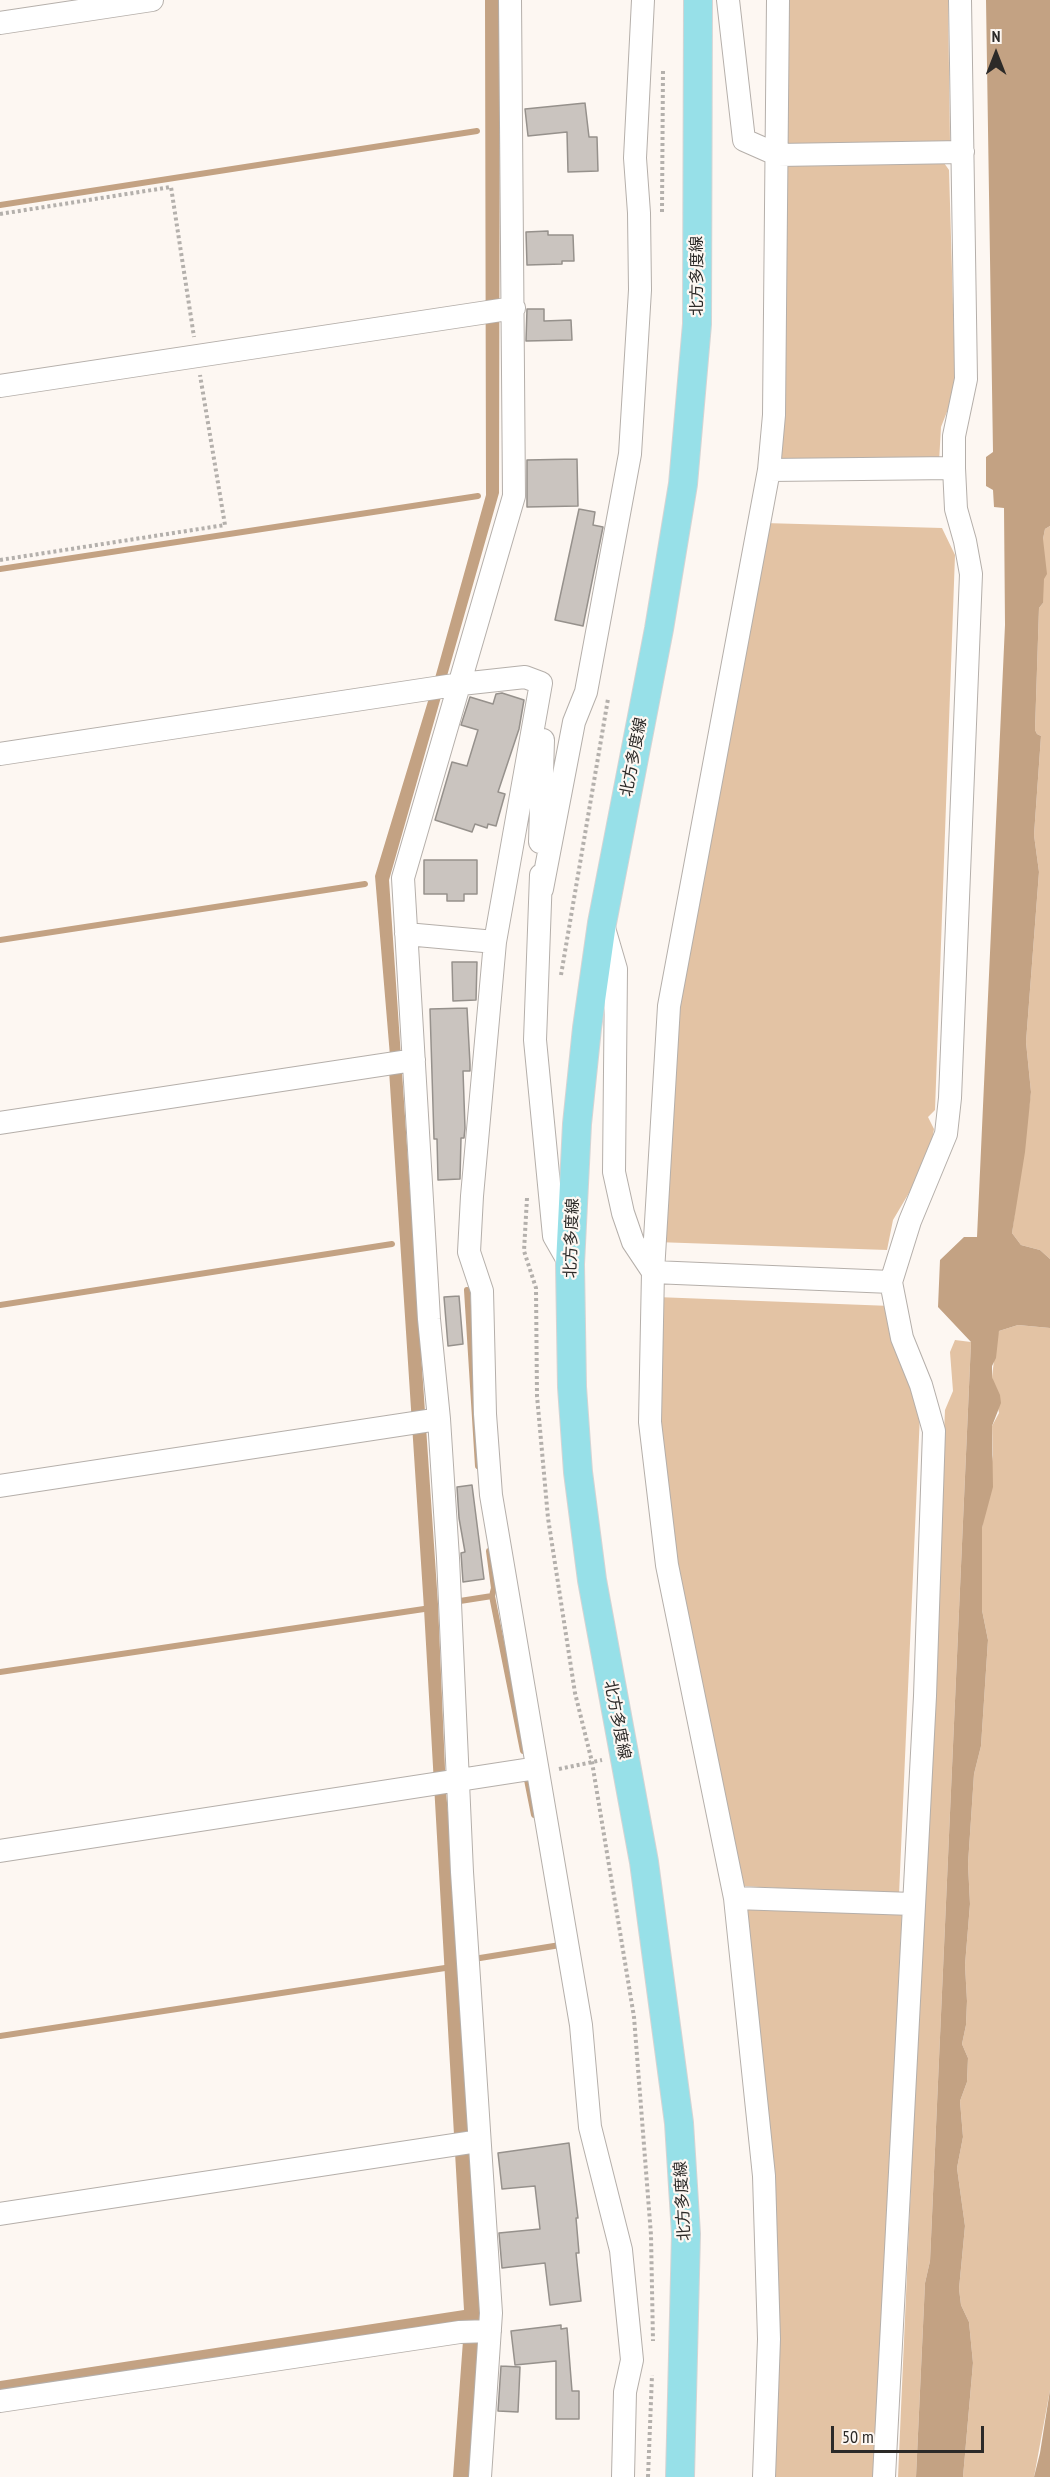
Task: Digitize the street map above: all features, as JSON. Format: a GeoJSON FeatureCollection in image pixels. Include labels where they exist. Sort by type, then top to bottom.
{"type":"FeatureCollection","features":[{"type":"Feature","properties":{"kind":"main road","name":"北方多度線"},"geometry":{"type":"LineString","coordinates":[[680,2477],[686,2234],[679,2123],[644,1862],[591,1580],[578,1472],[572,1387],[570,1264],[577,1124],[587,1028],[602,923],[659,629],[683,484],[697,324],[698,0]]}},
{"type":"Feature","properties":{"kind":"street"},"geometry":{"type":"LineString","coordinates":[[0,23],[152,0]]}},
{"type":"Feature","properties":{"kind":"street"},"geometry":{"type":"LineString","coordinates":[[480,2477],[487,2331],[486,2228],[447,1783],[435,1420],[429,1319],[403,1062],[406,934],[403,878],[455,684],[514,496],[501,310],[510,0]]}},
{"type":"Feature","properties":{"kind":"street"},"geometry":{"type":"LineString","coordinates":[[542,889],[574,722],[586,692],[630,454],[640,290],[639,213],[634,158],[643,0]]}},
{"type":"Feature","properties":{"kind":"street"},"geometry":{"type":"LineString","coordinates":[[728,0],[744,140],[778,155],[963,152]]}},
{"type":"Feature","properties":{"kind":"street"},"geometry":{"type":"LineString","coordinates":[[764,2477],[769,2339],[764,2176],[735,1898],[667,1565],[651,1422],[653,1272],[669,1006],[769,470],[774,415],[778,0]]}},
{"type":"Feature","properties":{"kind":"street"},"geometry":{"type":"LineString","coordinates":[[884,2477],[925,1696],[934,1431],[921,1385],[902,1338],[891,1282],[910,1221],[946,1134],[950,1098],[971,574],[956,509],[954,468],[954,436],[966,379],[960,0]]}},
{"type":"Feature","properties":{"kind":"street"},"geometry":{"type":"LineString","coordinates":[[0,386],[501,310]]}},
{"type":"Feature","properties":{"kind":"street"},"geometry":{"type":"LineString","coordinates":[[769,470],[954,468]]}},
{"type":"Feature","properties":{"kind":"street"},"geometry":{"type":"LineString","coordinates":[[0,753],[455,684],[525,677],[542,683]]}},
{"type":"Feature","properties":{"kind":"street"},"geometry":{"type":"LineString","coordinates":[[542,683],[542,889],[535,1040],[554,1236],[570,1264]]}},
{"type":"Feature","properties":{"kind":"street"},"geometry":{"type":"LineString","coordinates":[[542,683],[495,942],[469,1252],[482,1292],[485,1414],[491,1495],[581,2025],[590,2127],[621,2250],[632,2360],[625,2392],[623,2477]]}},
{"type":"Feature","properties":{"kind":"street"},"geometry":{"type":"LineString","coordinates":[[602,923],[616,969],[614,1172],[623,1213],[633,1242],[653,1272]]}},
{"type":"Feature","properties":{"kind":"street"},"geometry":{"type":"LineString","coordinates":[[406,934],[495,942]]}},
{"type":"Feature","properties":{"kind":"street"},"geometry":{"type":"LineString","coordinates":[[0,1122],[403,1062]]}},
{"type":"Feature","properties":{"kind":"street"},"geometry":{"type":"LineString","coordinates":[[653,1272],[891,1282]]}},
{"type":"Feature","properties":{"kind":"street"},"geometry":{"type":"LineString","coordinates":[[0,1486],[435,1420]]}},
{"type":"Feature","properties":{"kind":"street"},"geometry":{"type":"LineString","coordinates":[[0,1851],[537,1771]]}},
{"type":"Feature","properties":{"kind":"street"},"geometry":{"type":"LineString","coordinates":[[735,1898],[913,1904]]}},
{"type":"Feature","properties":{"kind":"street"},"geometry":{"type":"LineString","coordinates":[[0,2214],[477,2142]]}},
{"type":"Feature","properties":{"kind":"street"},"geometry":{"type":"LineString","coordinates":[[0,2401],[460,2332],[487,2331]]}},
{"type":"Feature","properties":{"kind":"path"},"geometry":{"type":"LineString","coordinates":[[662,219],[663,69]]}},
{"type":"Feature","properties":{"kind":"path"},"geometry":{"type":"LineString","coordinates":[[560,979],[609,691]]}},
{"type":"Feature","properties":{"kind":"path"},"geometry":{"type":"LineString","coordinates":[[527,1196],[524,1251],[536,1288],[537,1396],[548,1518],[575,1693],[592,1762],[634,2018],[651,2235],[653,2351]]}},
{"type":"Feature","properties":{"kind":"path"},"geometry":{"type":"LineString","coordinates":[[537,1771],[624,1755]]}},
{"type":"Feature","properties":{"kind":"path"},"geometry":{"type":"LineString","coordinates":[[648,2477],[652,2374]]}},
{"type":"Feature","properties":{"kind":"shaded area"},"geometry":{"type":"Polygon","coordinates":[[[485,0],[500,0],[499,493],[389,880],[438,1604],[446,1792],[461,1948],[481,2305],[469,2477],[453,2477],[464,2327],[0,2395],[0,2381],[464,2310],[424,1609],[389,1070],[390,1056],[375,876],[435,678],[486,495],[485,0]]]}},
{"type":"Feature","properties":{"kind":"shaded area"},"geometry":{"type":"Polygon","coordinates":[[[785,0],[948,0],[950,142],[785,146],[785,0]]]}},
{"type":"Feature","properties":{"kind":"shaded area"},"geometry":{"type":"Polygon","coordinates":[[[986,0],[1050,0],[1050,526],[1045,529],[1043,539],[1047,574],[1044,579],[1043,603],[1039,608],[1035,730],[1041,736],[1034,835],[1039,872],[1026,1042],[1031,1092],[1025,1152],[1012,1233],[1021,1245],[1040,1250],[1050,1259],[1050,1328],[1018,1325],[999,1331],[996,1358],[992,1366],[992,1377],[1001,1403],[992,1426],[993,1487],[982,1528],[982,1610],[988,1640],[981,1746],[974,1774],[968,1864],[970,1904],[965,1965],[967,2001],[962,2044],[968,2058],[967,2082],[960,2101],[963,2137],[957,2168],[965,2226],[959,2289],[961,2305],[969,2322],[973,2363],[963,2477],[916,2477],[925,2283],[930,2261],[971,1342],[938,1307],[940,1260],[964,1237],[977,1237],[1005,625],[1004,508],[994,507],[993,490],[986,486],[986,457],[993,452],[986,0]]]}},
{"type":"Feature","properties":{"kind":"shaded area"},"geometry":{"type":"Polygon","coordinates":[[[942,160],[949,170],[955,373],[952,399],[941,427],[939,462],[777,464],[787,166],[794,162],[942,160]]]}},
{"type":"Feature","properties":{"kind":"shaded area"},"geometry":{"type":"Polygon","coordinates":[[[764,523],[942,528],[955,555],[935,1110],[928,1117],[934,1129],[929,1159],[893,1220],[887,1250],[656,1242],[674,1005],[764,523]]]}},
{"type":"Feature","properties":{"kind":"shaded area"},"geometry":{"type":"Polygon","coordinates":[[[1050,526],[1050,1259],[1040,1250],[1021,1245],[1012,1233],[1031,1092],[1026,1042],[1039,872],[1034,835],[1041,736],[1035,730],[1039,608],[1043,603],[1043,539],[1045,529],[1050,526]]]}},
{"type":"Feature","properties":{"kind":"shaded area"},"geometry":{"type":"Polygon","coordinates":[[[656,1297],[891,1306],[920,1414],[899,1895],[742,1886],[683,1618],[657,1405],[656,1297]]]}},
{"type":"Feature","properties":{"kind":"shaded area"},"geometry":{"type":"Polygon","coordinates":[[[1018,1325],[1050,1328],[1050,2390],[1034,2477],[963,2477],[973,2363],[969,2322],[961,2305],[959,2289],[965,2226],[957,2168],[963,2137],[960,2101],[967,2082],[968,2058],[962,2044],[967,2001],[965,1965],[970,1904],[968,1864],[974,1774],[981,1746],[988,1640],[982,1610],[982,1528],[993,1455],[992,1426],[999,1413],[992,1377],[997,1336],[999,1331],[1018,1325]]]}},
{"type":"Feature","properties":{"kind":"shaded area"},"geometry":{"type":"Polygon","coordinates":[[[955,1340],[971,1342],[930,2261],[925,2283],[916,2477],[898,2477],[945,1410],[953,1391],[950,1352],[955,1340]]]}},
{"type":"Feature","properties":{"kind":"shaded area"},"geometry":{"type":"Polygon","coordinates":[[[750,1904],[902,1913],[874,2477],[770,2477],[742,1913],[750,1904]]]}},
{"type":"Feature","properties":{"kind":"shaded area"},"geometry":{"type":"Polygon","coordinates":[[[1050,2390],[1050,2477],[1034,2477],[1040,2453],[1050,2390]]]}},
{"type":"Feature","properties":{"kind":"building"},"geometry":{"type":"Polygon","coordinates":[[[585,103],[589,137],[597,137],[598,171],[568,172],[567,132],[528,136],[525,109],[585,103]]]}},
{"type":"Feature","properties":{"kind":"building"},"geometry":{"type":"Polygon","coordinates":[[[548,231],[548,235],[573,235],[574,261],[562,261],[562,264],[527,265],[526,232],[548,231]]]}},
{"type":"Feature","properties":{"kind":"building"},"geometry":{"type":"Polygon","coordinates":[[[527,309],[544,309],[544,321],[571,320],[572,340],[526,341],[527,309]]]}},
{"type":"Feature","properties":{"kind":"building"},"geometry":{"type":"Polygon","coordinates":[[[577,459],[578,506],[527,507],[527,460],[577,459]]]}},
{"type":"Feature","properties":{"kind":"building"},"geometry":{"type":"Polygon","coordinates":[[[579,509],[595,512],[593,525],[603,527],[583,626],[555,620],[579,509]]]}},
{"type":"Feature","properties":{"kind":"building"},"geometry":{"type":"Polygon","coordinates":[[[502,693],[524,700],[519,729],[498,792],[505,794],[496,826],[488,824],[487,828],[475,824],[472,832],[435,820],[452,762],[467,766],[478,730],[461,725],[470,697],[493,704],[496,694],[502,693]]]}},
{"type":"Feature","properties":{"kind":"building"},"geometry":{"type":"Polygon","coordinates":[[[424,860],[477,860],[477,894],[464,894],[464,901],[447,901],[447,894],[424,894],[424,860]]]}},
{"type":"Feature","properties":{"kind":"building"},"geometry":{"type":"Polygon","coordinates":[[[452,962],[477,962],[476,1000],[453,1001],[452,962]]]}},
{"type":"Feature","properties":{"kind":"building"},"geometry":{"type":"Polygon","coordinates":[[[467,1008],[470,1071],[463,1071],[465,1128],[464,1138],[461,1138],[460,1179],[438,1180],[437,1139],[434,1139],[430,1009],[467,1008]]]}},
{"type":"Feature","properties":{"kind":"building"},"geometry":{"type":"Polygon","coordinates":[[[459,1296],[463,1344],[448,1346],[444,1297],[459,1296]]]}},
{"type":"Feature","properties":{"kind":"building"},"geometry":{"type":"Polygon","coordinates":[[[472,1485],[484,1579],[463,1582],[461,1553],[465,1552],[459,1518],[457,1487],[472,1485]]]}},
{"type":"Feature","properties":{"kind":"building"},"geometry":{"type":"Polygon","coordinates":[[[569,2143],[578,2218],[576,2218],[579,2253],[576,2253],[581,2301],[550,2305],[545,2263],[502,2268],[499,2233],[540,2229],[535,2186],[502,2189],[498,2153],[569,2143]]]}},
{"type":"Feature","properties":{"kind":"building"},"geometry":{"type":"Polygon","coordinates":[[[561,2325],[561,2329],[567,2328],[572,2391],[579,2391],[579,2419],[556,2419],[556,2361],[515,2365],[511,2331],[561,2325]]]}},
{"type":"Feature","properties":{"kind":"building"},"geometry":{"type":"Polygon","coordinates":[[[501,2366],[520,2367],[518,2412],[498,2411],[501,2366]]]}},
{"type":"Feature","properties":{"kind":"waterway"},"geometry":{"type":"LineString","coordinates":[[0,205],[477,131]]}},
{"type":"Feature","properties":{"kind":"waterway"},"geometry":{"type":"LineString","coordinates":[[0,569],[478,496]]}},
{"type":"Feature","properties":{"kind":"waterway"},"geometry":{"type":"LineString","coordinates":[[0,940],[365,884]]}},
{"type":"Feature","properties":{"kind":"waterway"},"geometry":{"type":"LineString","coordinates":[[0,1305],[392,1244]]}},
{"type":"Feature","properties":{"kind":"waterway"},"geometry":{"type":"LineString","coordinates":[[467,1290],[478,1466]]}},
{"type":"Feature","properties":{"kind":"waterway"},"geometry":{"type":"LineString","coordinates":[[460,1601],[492,1596],[494,1588],[489,1551]]}},
{"type":"Feature","properties":{"kind":"waterway"},"geometry":{"type":"LineString","coordinates":[[492,1596],[523,1751]]}},
{"type":"Feature","properties":{"kind":"waterway"},"geometry":{"type":"LineString","coordinates":[[0,1672],[424,1609]]}},
{"type":"Feature","properties":{"kind":"waterway"},"geometry":{"type":"LineString","coordinates":[[527,1780],[534,1815]]}},
{"type":"Feature","properties":{"kind":"waterway"},"geometry":{"type":"LineString","coordinates":[[480,1958],[560,1945],[559,1942]]}},
{"type":"Feature","properties":{"kind":"waterway"},"geometry":{"type":"LineString","coordinates":[[0,2036],[445,1968]]}}]}
